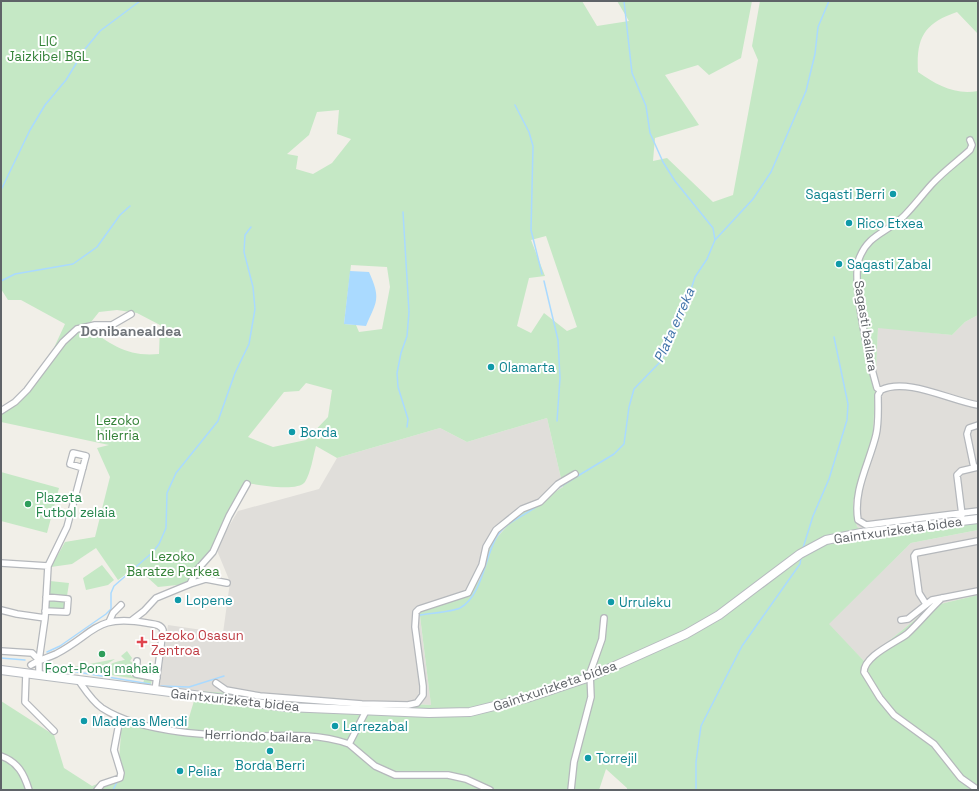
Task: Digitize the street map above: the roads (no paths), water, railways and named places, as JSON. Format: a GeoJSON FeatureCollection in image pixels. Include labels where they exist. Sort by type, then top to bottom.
{"type":"FeatureCollection","features":[{"type":"Feature","properties":{"kind":"main road","name":"Gaintxurizketa bidea"},"geometry":{"type":"LineString","coordinates":[[1,670],[26,670],[79,681],[286,707],[366,711],[470,712],[527,698],[590,677],[686,634],[719,615],[800,554],[826,540],[861,533],[978,519]]}},
{"type":"Feature","properties":{"kind":"street","name":"Sagasti bailara"},"geometry":{"type":"LineString","coordinates":[[881,390],[877,388],[872,372],[863,322],[857,273],[858,261],[873,237],[904,216],[932,184],[970,150],[972,145],[970,140]]}},
{"type":"Feature","properties":{"kind":"street"},"geometry":{"type":"LineString","coordinates":[[1,411],[15,402],[27,390],[63,342],[77,329],[95,325],[112,325],[131,314]]}},
{"type":"Feature","properties":{"kind":"street"},"geometry":{"type":"LineString","coordinates":[[978,405],[922,389],[897,386],[881,390],[878,395],[876,434],[858,492],[857,503],[858,520],[862,524],[866,525],[962,515],[978,511]]}},
{"type":"Feature","properties":{"kind":"street"},"geometry":{"type":"LineString","coordinates":[[962,515],[957,474],[976,468],[967,434],[970,428],[978,425]]}},
{"type":"Feature","properties":{"kind":"street"},"geometry":{"type":"LineString","coordinates":[[40,672],[39,660],[45,618],[48,566],[64,537],[83,468]]}},
{"type":"Feature","properties":{"kind":"street"},"geometry":{"type":"LineString","coordinates":[[216,683],[226,690],[260,696],[362,704],[408,705],[417,703],[423,695],[423,686],[415,627],[416,612],[419,609],[468,593],[471,590],[482,565],[486,547],[496,530],[522,509],[540,502],[558,484],[575,474]]}},
{"type":"Feature","properties":{"kind":"street"},"geometry":{"type":"LineString","coordinates":[[190,584],[197,570],[213,552],[229,516],[247,484]]}},
{"type":"Feature","properties":{"kind":"street"},"geometry":{"type":"LineString","coordinates":[[926,604],[919,593],[914,556],[916,553],[978,541]]}},
{"type":"Feature","properties":{"kind":"street"},"geometry":{"type":"LineString","coordinates":[[1,563],[48,566]]}},
{"type":"Feature","properties":{"kind":"street"},"geometry":{"type":"LineString","coordinates":[[131,621],[144,611],[156,598],[190,584],[206,579],[227,583]]}},
{"type":"Feature","properties":{"kind":"street"},"geometry":{"type":"LineString","coordinates":[[901,620],[908,619],[932,600],[978,591]]}},
{"type":"Feature","properties":{"kind":"street"},"geometry":{"type":"LineString","coordinates":[[45,610],[67,612],[68,599],[46,597]]}},
{"type":"Feature","properties":{"kind":"street"},"geometry":{"type":"LineString","coordinates":[[942,598],[906,634],[890,643],[868,662],[864,667],[864,672],[880,698],[894,715],[934,744],[961,778],[978,790]]}},
{"type":"Feature","properties":{"kind":"street"},"geometry":{"type":"LineString","coordinates":[[109,622],[113,614],[121,605]]}},
{"type":"Feature","properties":{"kind":"street"},"geometry":{"type":"LineString","coordinates":[[1,610],[45,618]]}},
{"type":"Feature","properties":{"kind":"street"},"geometry":{"type":"LineString","coordinates":[[571,790],[574,760],[590,697],[590,677],[604,629],[604,618]]}},
{"type":"Feature","properties":{"kind":"street"},"geometry":{"type":"LineString","coordinates":[[54,731],[25,702],[26,670],[39,660],[56,654],[96,626],[109,622],[131,621],[160,626],[163,628],[155,691]]}},
{"type":"Feature","properties":{"kind":"street"},"geometry":{"type":"LineString","coordinates":[[1,651],[32,653],[39,660]]}},
{"type":"Feature","properties":{"kind":"street"},"geometry":{"type":"LineString","coordinates":[[137,661],[136,674],[157,678]]}},
{"type":"Feature","properties":{"kind":"street","name":"Herriondo bailara"},"geometry":{"type":"LineString","coordinates":[[79,681],[85,691],[101,707],[120,718],[179,732],[234,736],[290,734],[336,740],[349,744],[375,766],[395,775],[457,777],[477,783],[490,790]]}},
{"type":"Feature","properties":{"kind":"street"},"geometry":{"type":"LineString","coordinates":[[349,744],[366,711]]}},
{"type":"Feature","properties":{"kind":"street"},"geometry":{"type":"LineString","coordinates":[[97,790],[102,784],[120,778],[121,773],[114,750],[120,718]]}},
{"type":"Feature","properties":{"kind":"street"},"geometry":{"type":"LineString","coordinates":[[1,756],[22,770],[29,790]]}},
{"type":"Feature","properties":{"kind":"water"},"geometry":{"type":"Polygon","coordinates":[[[350,271],[369,272],[373,281],[376,300],[366,326],[344,324],[350,271]]]}},
{"type":"Feature","properties":{"kind":"waterway"},"geometry":{"type":"LineString","coordinates":[[1,190],[30,130],[45,105],[66,80],[85,49],[100,31],[140,1]]}},
{"type":"Feature","properties":{"kind":"waterway"},"geometry":{"type":"LineString","coordinates":[[624,1],[632,73],[646,106],[650,133],[663,162],[675,181],[713,228],[715,240]]}},
{"type":"Feature","properties":{"kind":"waterway","name":"Plata erreka"},"geometry":{"type":"LineString","coordinates":[[547,498],[558,488],[614,454],[624,444],[629,407],[634,389],[661,361],[685,308],[695,277],[707,259],[715,240],[753,199],[771,172],[806,91],[815,54],[818,27],[829,1]]}},
{"type":"Feature","properties":{"kind":"waterway"},"geometry":{"type":"LineString","coordinates":[[515,105],[529,132],[533,146],[531,230],[542,274]]}},
{"type":"Feature","properties":{"kind":"waterway"},"geometry":{"type":"LineString","coordinates":[[1,281],[15,274],[73,264],[97,247],[120,215],[130,206]]}},
{"type":"Feature","properties":{"kind":"waterway"},"geometry":{"type":"LineString","coordinates":[[403,212],[409,312],[407,336],[401,353],[397,373],[398,387],[408,419],[407,427]]}},
{"type":"Feature","properties":{"kind":"waterway"},"geometry":{"type":"LineString","coordinates":[[47,652],[60,646],[106,614],[111,609],[111,593],[114,586],[153,552],[159,544],[166,528],[167,493],[176,473],[218,421],[235,373],[249,344],[255,309],[253,287],[244,252],[245,235],[251,227]]}},
{"type":"Feature","properties":{"kind":"waterway"},"geometry":{"type":"LineString","coordinates":[[544,281],[558,340],[560,378],[557,421]]}},
{"type":"Feature","properties":{"kind":"waterway"},"geometry":{"type":"LineString","coordinates":[[803,548],[813,516],[829,479],[847,420],[848,404],[834,337]]}},
{"type":"Feature","properties":{"kind":"waterway","name":"Plata erreka"},"geometry":{"type":"LineString","coordinates":[[420,615],[460,608],[467,602],[478,586],[492,546],[500,532],[504,527],[540,504]]}},
{"type":"Feature","properties":{"kind":"waterway"},"geometry":{"type":"LineString","coordinates":[[696,790],[696,762],[701,726],[742,646],[800,564],[801,558]]}},
{"type":"Feature","properties":{"kind":"waterway"},"geometry":{"type":"LineString","coordinates":[[1,658],[25,660]]}},
{"type":"Feature","properties":{"kind":"waterway"},"geometry":{"type":"LineString","coordinates":[[59,669],[150,684]]}},
{"type":"Feature","properties":{"kind":"waterway"},"geometry":{"type":"LineString","coordinates":[[161,686],[189,687],[224,676]]}},
{"type":"Feature","properties":{"kind":"waterway"},"geometry":{"type":"LineString","coordinates":[[113,790],[117,782]]}},
{"type":"Feature","properties":{"kind":"place","name":"Sagasti Berri"},"geometry":{"type":"Point","coordinates":[893,194]}},
{"type":"Feature","properties":{"kind":"place","name":"Rico Etxea"},"geometry":{"type":"Point","coordinates":[849,223]}},
{"type":"Feature","properties":{"kind":"place","name":"Sagasti Zabal"},"geometry":{"type":"Point","coordinates":[839,264]}},
{"type":"Feature","properties":{"kind":"place","name":"Olamarta"},"geometry":{"type":"Point","coordinates":[491,367]}},
{"type":"Feature","properties":{"kind":"place","name":"Borda"},"geometry":{"type":"Point","coordinates":[292,432]}},
{"type":"Feature","properties":{"kind":"place","name":"Plazeta Futbol zelaia"},"geometry":{"type":"Point","coordinates":[28,504]}},
{"type":"Feature","properties":{"kind":"place","name":"Lopene"},"geometry":{"type":"Point","coordinates":[178,600]}},
{"type":"Feature","properties":{"kind":"place","name":"Urruleku"},"geometry":{"type":"Point","coordinates":[611,602]}},
{"type":"Feature","properties":{"kind":"place","name":"Lezoko Osasun Zentroa"},"geometry":{"type":"Point","coordinates":[142,642]}},
{"type":"Feature","properties":{"kind":"place","name":"Foot-Pong mahaia"},"geometry":{"type":"Point","coordinates":[102,654]}},
{"type":"Feature","properties":{"kind":"place","name":"Maderas Mendi"},"geometry":{"type":"Point","coordinates":[84,721]}},
{"type":"Feature","properties":{"kind":"place","name":"Larrezabal"},"geometry":{"type":"Point","coordinates":[335,726]}},
{"type":"Feature","properties":{"kind":"place","name":"Borda Berri"},"geometry":{"type":"Point","coordinates":[270,751]}},
{"type":"Feature","properties":{"kind":"place","name":"Torrejil"},"geometry":{"type":"Point","coordinates":[588,758]}},
{"type":"Feature","properties":{"kind":"place","name":"Peliar"},"geometry":{"type":"Point","coordinates":[180,771]}},
{"type":"Feature","properties":{"kind":"district","name":"Donibanealdea"},"geometry":{"type":"Point","coordinates":[131,331]}},
{"type":"Feature","properties":{"kind":"park label","name":"LIC Jaizkibel BGL"},"geometry":{"type":"Point","coordinates":[48,48]}},
{"type":"Feature","properties":{"kind":"park label","name":"Lezoko hilerria"},"geometry":{"type":"Point","coordinates":[118,428]}},
{"type":"Feature","properties":{"kind":"park label","name":"Lezoko Baratze Parkea"},"geometry":{"type":"Point","coordinates":[173,564]}}]}
